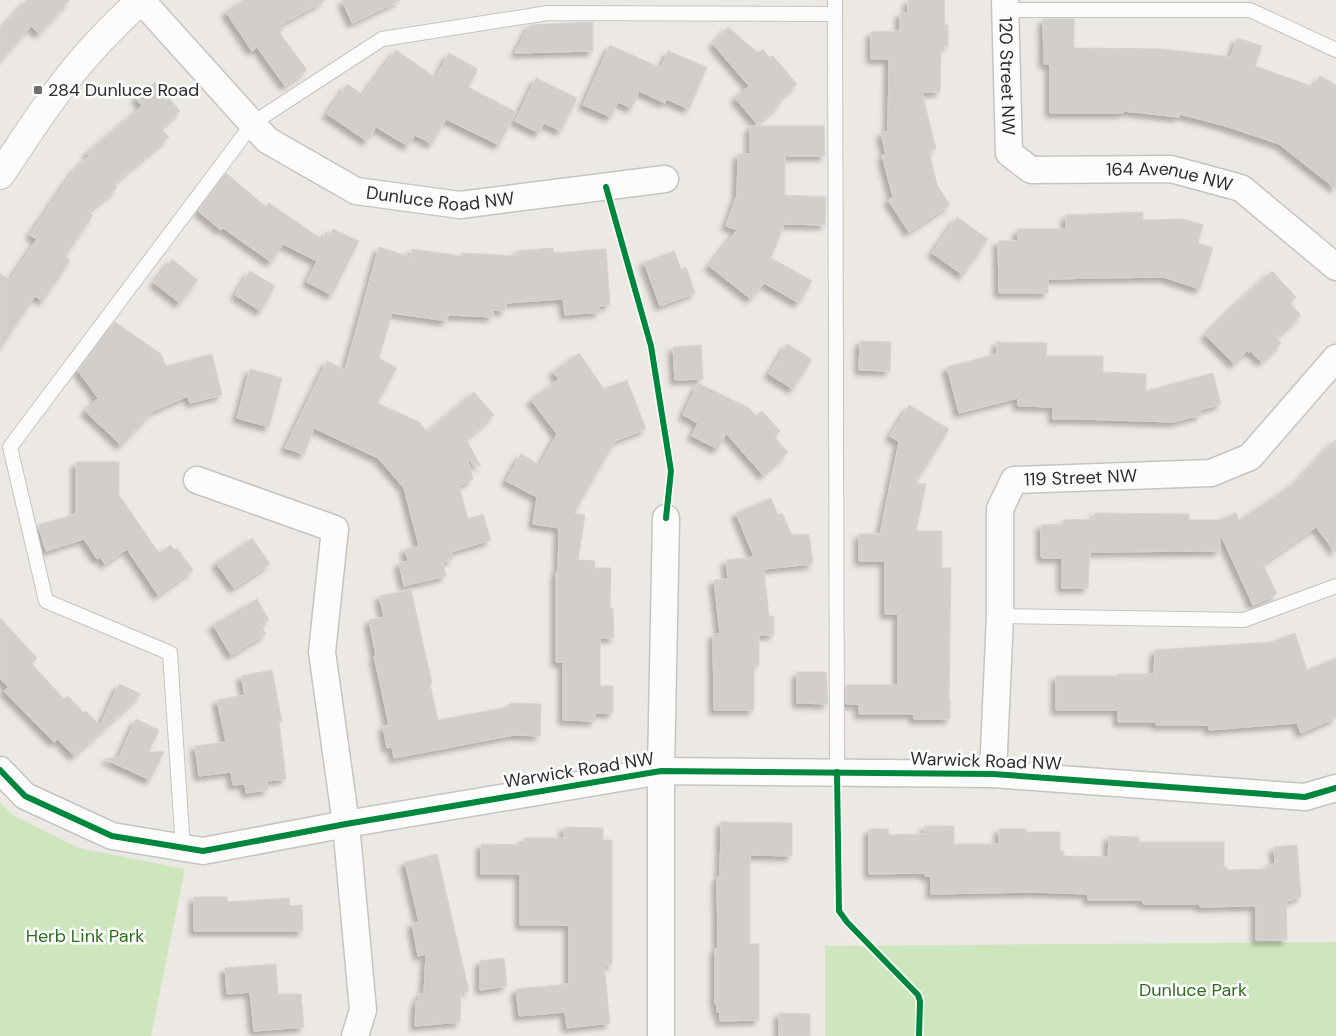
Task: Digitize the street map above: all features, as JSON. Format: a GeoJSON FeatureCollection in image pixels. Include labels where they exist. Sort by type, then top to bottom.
{"type":"FeatureCollection","features":[{"type":"Feature","properties":{"kind":"street","name":"Dunluce Road NW"},"geometry":{"type":"LineString","coordinates":[[0,175],[66,79],[114,25],[141,0],[267,140],[356,191],[460,205],[665,179]]}},
{"type":"Feature","properties":{"kind":"street","name":"120 Street NW"},"geometry":{"type":"LineString","coordinates":[[1006,5],[1009,153]]}},
{"type":"Feature","properties":{"kind":"street","name":"164 Avenue NW"},"geometry":{"type":"LineString","coordinates":[[1009,153],[1031,170],[1172,169],[1241,188],[1336,267]]}},
{"type":"Feature","properties":{"kind":"street","name":"119 Street NW"},"geometry":{"type":"LineString","coordinates":[[993,774],[1000,616],[1000,510],[1014,480],[1211,473],[1250,458],[1336,358]]}},
{"type":"Feature","properties":{"kind":"street"},"geometry":{"type":"LineString","coordinates":[[197,480],[335,530],[322,652],[346,824],[363,1010],[355,1036]]}},
{"type":"Feature","properties":{"kind":"street","name":"Warwick Road NW"},"geometry":{"type":"LineString","coordinates":[[660,1036],[666,518]]}},
{"type":"Feature","properties":{"kind":"street","name":"Warwick Road NW"},"geometry":{"type":"LineString","coordinates":[[0,770],[24,796],[112,836],[203,851],[346,824],[662,771],[993,774],[1305,797],[1336,788]]}},
{"type":"Feature","properties":{"kind":"lane"},"geometry":{"type":"LineString","coordinates":[[1006,5],[1250,10],[1336,50]]}},
{"type":"Feature","properties":{"kind":"lane"},"geometry":{"type":"LineString","coordinates":[[183,848],[170,653],[46,601],[10,447],[253,123],[382,39],[548,12],[835,7],[837,772]]}},
{"type":"Feature","properties":{"kind":"lane"},"geometry":{"type":"LineString","coordinates":[[1000,616],[1244,620],[1336,586]]}},
{"type":"Feature","properties":{"kind":"green space","name":"Herb Link Park"},"geometry":{"type":"Polygon","coordinates":[[[0,803],[14,816],[79,848],[185,869],[151,1036],[0,1036],[0,803]]]}},
{"type":"Feature","properties":{"kind":"green space","name":"Dunluce Park"},"geometry":{"type":"Polygon","coordinates":[[[1336,942],[1336,1036],[825,1036],[825,946],[1336,942]]]}},
{"type":"Feature","properties":{"kind":"building"},"geometry":{"type":"Polygon","coordinates":[[[27,0],[70,0],[39,34],[31,26],[0,61],[0,30],[27,0]]]}},
{"type":"Feature","properties":{"kind":"building"},"geometry":{"type":"Polygon","coordinates":[[[243,0],[326,0],[280,25],[283,30],[279,32],[307,70],[285,86],[257,47],[252,51],[226,12],[243,0]]]}},
{"type":"Feature","properties":{"kind":"building"},"geometry":{"type":"Polygon","coordinates":[[[342,0],[401,0],[352,23],[342,0]]]}},
{"type":"Feature","properties":{"kind":"building"},"geometry":{"type":"Polygon","coordinates":[[[908,0],[944,0],[945,25],[948,25],[948,46],[941,46],[940,92],[922,92],[936,149],[929,151],[937,185],[950,205],[909,232],[888,200],[893,197],[882,155],[886,155],[881,133],[888,131],[889,59],[871,59],[871,32],[900,31],[900,13],[908,13],[908,0]]]}},
{"type":"Feature","properties":{"kind":"building"},"geometry":{"type":"Polygon","coordinates":[[[1043,19],[1074,19],[1074,48],[1162,49],[1231,57],[1237,38],[1262,46],[1255,66],[1314,87],[1320,76],[1336,85],[1336,189],[1279,144],[1222,125],[1179,114],[1179,117],[1123,111],[1123,113],[1050,113],[1050,64],[1044,64],[1043,19]]]}},
{"type":"Feature","properties":{"kind":"building"},"geometry":{"type":"Polygon","coordinates":[[[593,22],[593,51],[515,53],[530,25],[593,22]]]}},
{"type":"Feature","properties":{"kind":"building"},"geometry":{"type":"Polygon","coordinates":[[[728,27],[758,53],[763,49],[769,57],[773,56],[797,84],[778,100],[781,103],[757,124],[735,98],[749,86],[713,44],[728,27]]]}},
{"type":"Feature","properties":{"kind":"building"},"geometry":{"type":"Polygon","coordinates":[[[610,45],[661,68],[668,51],[707,67],[689,109],[666,99],[665,103],[639,91],[632,108],[618,102],[611,117],[583,105],[610,45]]]}},
{"type":"Feature","properties":{"kind":"building"},"geometry":{"type":"Polygon","coordinates":[[[396,50],[436,78],[449,53],[478,69],[468,87],[516,112],[499,145],[446,119],[432,144],[415,135],[408,146],[376,127],[367,141],[327,114],[347,84],[363,95],[396,50]]]}},
{"type":"Feature","properties":{"kind":"building"},"geometry":{"type":"Polygon","coordinates":[[[536,78],[577,98],[561,131],[544,123],[539,133],[515,121],[536,78]]]}},
{"type":"Feature","properties":{"kind":"building"},"geometry":{"type":"Polygon","coordinates":[[[155,82],[180,111],[161,128],[169,137],[113,184],[117,188],[88,212],[93,215],[65,257],[70,260],[43,301],[35,296],[0,349],[0,274],[10,280],[37,239],[30,235],[75,169],[89,156],[87,153],[142,106],[136,98],[155,82]]]}},
{"type":"Feature","properties":{"kind":"building"},"geometry":{"type":"Polygon","coordinates":[[[750,126],[824,126],[825,156],[785,156],[785,195],[826,197],[825,225],[784,224],[771,258],[812,281],[799,303],[764,283],[751,299],[709,266],[737,230],[726,226],[737,195],[738,154],[750,154],[750,126]]]}},
{"type":"Feature","properties":{"kind":"building"},"geometry":{"type":"Polygon","coordinates":[[[226,173],[266,207],[269,203],[323,240],[326,232],[330,234],[333,229],[359,241],[332,295],[307,282],[317,261],[283,244],[271,262],[223,228],[221,230],[198,211],[226,173]]]}},
{"type":"Feature","properties":{"kind":"building"},"geometry":{"type":"Polygon","coordinates":[[[1143,212],[1143,220],[1183,219],[1203,225],[1198,243],[1213,248],[1200,289],[1163,277],[1048,279],[1048,293],[999,293],[998,241],[1018,241],[1018,229],[1066,229],[1066,215],[1143,212]]]}},
{"type":"Feature","properties":{"kind":"building"},"geometry":{"type":"Polygon","coordinates":[[[957,217],[988,239],[963,275],[932,253],[957,217]]]}},
{"type":"Feature","properties":{"kind":"building"},"geometry":{"type":"Polygon","coordinates":[[[379,247],[410,257],[412,249],[462,256],[462,253],[517,256],[517,251],[553,248],[553,253],[606,249],[610,305],[599,306],[600,312],[565,315],[563,299],[506,303],[505,311],[493,310],[493,317],[448,315],[447,321],[392,313],[379,358],[397,368],[377,403],[419,422],[427,432],[474,392],[494,415],[466,439],[481,467],[467,459],[473,479],[459,486],[468,519],[483,514],[491,540],[451,552],[453,559],[443,562],[446,576],[404,586],[399,563],[408,561],[405,549],[419,546],[404,488],[378,458],[314,428],[304,454],[285,448],[327,361],[345,370],[379,247]]]}},
{"type":"Feature","properties":{"kind":"building"},"geometry":{"type":"Polygon","coordinates":[[[674,251],[681,269],[686,267],[695,293],[660,306],[644,262],[674,251]]]}},
{"type":"Feature","properties":{"kind":"building"},"geometry":{"type":"Polygon","coordinates":[[[172,259],[198,280],[180,303],[154,283],[172,259]]]}},
{"type":"Feature","properties":{"kind":"building"},"geometry":{"type":"Polygon","coordinates":[[[250,271],[275,286],[261,311],[235,295],[250,271]]]}},
{"type":"Feature","properties":{"kind":"building"},"geometry":{"type":"Polygon","coordinates":[[[1272,271],[1296,297],[1290,303],[1301,315],[1276,338],[1281,343],[1262,362],[1250,351],[1249,353],[1247,351],[1234,364],[1205,335],[1272,271]]]}},
{"type":"Feature","properties":{"kind":"building"},"geometry":{"type":"Polygon","coordinates":[[[115,322],[161,354],[166,366],[212,354],[222,395],[190,403],[188,396],[153,411],[121,445],[85,411],[98,398],[78,371],[115,322]]]}},
{"type":"Feature","properties":{"kind":"building"},"geometry":{"type":"Polygon","coordinates":[[[860,341],[891,342],[890,371],[859,370],[860,341]]]}},
{"type":"Feature","properties":{"kind":"building"},"geometry":{"type":"Polygon","coordinates":[[[997,342],[1047,343],[1046,356],[1103,356],[1103,372],[1146,374],[1146,391],[1213,373],[1221,404],[1200,410],[1201,415],[1173,422],[1053,419],[1053,407],[1018,406],[1018,398],[959,413],[947,367],[997,354],[997,342]]]}},
{"type":"Feature","properties":{"kind":"building"},"geometry":{"type":"Polygon","coordinates":[[[787,344],[812,359],[793,389],[769,374],[787,344]]]}},
{"type":"Feature","properties":{"kind":"building"},"geometry":{"type":"Polygon","coordinates":[[[701,345],[703,379],[675,380],[673,347],[701,345]]]}},
{"type":"Feature","properties":{"kind":"building"},"geometry":{"type":"Polygon","coordinates":[[[579,353],[604,389],[627,380],[646,429],[615,441],[574,513],[585,515],[578,560],[595,561],[594,568],[611,568],[610,608],[613,608],[614,638],[600,638],[600,686],[613,686],[613,713],[595,713],[595,721],[563,720],[563,662],[556,662],[556,572],[558,572],[559,528],[533,524],[537,497],[506,481],[521,454],[540,465],[557,434],[531,400],[559,379],[553,372],[579,353]]]}},
{"type":"Feature","properties":{"kind":"building"},"geometry":{"type":"Polygon","coordinates":[[[250,369],[282,378],[269,427],[237,418],[250,369]]]}},
{"type":"Feature","properties":{"kind":"building"},"geometry":{"type":"Polygon","coordinates":[[[698,383],[749,408],[756,416],[762,411],[780,431],[774,437],[788,452],[763,475],[726,433],[718,449],[692,436],[698,423],[683,415],[698,383]]]}},
{"type":"Feature","properties":{"kind":"building"},"geometry":{"type":"Polygon","coordinates":[[[909,405],[949,429],[916,483],[926,484],[916,531],[942,531],[942,568],[951,568],[950,719],[914,719],[914,714],[859,714],[859,704],[846,704],[846,685],[898,685],[898,614],[885,614],[885,561],[859,561],[859,534],[880,534],[899,442],[890,436],[909,405]]]}},
{"type":"Feature","properties":{"kind":"building"},"geometry":{"type":"Polygon","coordinates":[[[1336,439],[1336,553],[1316,527],[1263,564],[1277,594],[1253,605],[1220,533],[1220,551],[1090,552],[1088,588],[1062,588],[1062,558],[1042,558],[1041,556],[1041,525],[1063,524],[1063,520],[1095,519],[1095,513],[1189,514],[1189,520],[1218,520],[1236,513],[1239,521],[1297,481],[1336,439]]]}},
{"type":"Feature","properties":{"kind":"building"},"geometry":{"type":"Polygon","coordinates":[[[76,462],[119,462],[119,495],[159,553],[171,545],[174,550],[177,548],[193,570],[158,595],[127,549],[105,564],[100,557],[97,559],[84,539],[46,551],[38,525],[76,514],[76,462]]]}},
{"type":"Feature","properties":{"kind":"building"},"geometry":{"type":"Polygon","coordinates":[[[771,498],[778,515],[782,513],[792,535],[809,534],[813,564],[764,569],[769,616],[774,616],[774,635],[759,635],[759,665],[754,665],[754,710],[714,710],[713,634],[720,634],[714,580],[728,579],[726,560],[754,557],[736,513],[771,498]]]}},
{"type":"Feature","properties":{"kind":"building"},"geometry":{"type":"Polygon","coordinates":[[[252,538],[270,564],[234,588],[216,563],[252,538]]]}},
{"type":"Feature","properties":{"kind":"building"},"geometry":{"type":"Polygon","coordinates":[[[411,590],[432,683],[430,684],[438,720],[509,707],[510,703],[541,704],[540,736],[514,735],[394,758],[392,747],[387,748],[383,726],[389,725],[374,656],[376,656],[369,620],[384,617],[379,596],[411,590]]]}},
{"type":"Feature","properties":{"kind":"building"},"geometry":{"type":"Polygon","coordinates":[[[257,599],[269,620],[261,625],[266,634],[231,655],[213,625],[257,599]]]}},
{"type":"Feature","properties":{"kind":"building"},"geometry":{"type":"Polygon","coordinates":[[[0,618],[37,658],[32,664],[64,699],[68,696],[100,726],[119,684],[141,694],[74,756],[58,739],[54,742],[4,691],[8,687],[0,678],[0,618]]]}},
{"type":"Feature","properties":{"kind":"building"},"geometry":{"type":"Polygon","coordinates":[[[1295,633],[1307,670],[1336,658],[1336,718],[1301,733],[1297,723],[1209,730],[1209,725],[1156,725],[1156,722],[1118,722],[1118,710],[1056,710],[1056,676],[1154,674],[1155,650],[1271,642],[1295,633]]]}},
{"type":"Feature","properties":{"kind":"building"},"geometry":{"type":"Polygon","coordinates":[[[272,670],[282,721],[279,722],[286,779],[267,781],[268,790],[246,793],[245,784],[233,785],[231,772],[199,776],[195,746],[226,742],[217,700],[245,695],[241,676],[272,670]]]}},
{"type":"Feature","properties":{"kind":"building"},"geometry":{"type":"Polygon","coordinates":[[[797,672],[826,672],[828,704],[797,703],[797,672]]]}},
{"type":"Feature","properties":{"kind":"building"},"geometry":{"type":"Polygon","coordinates":[[[136,719],[159,730],[148,753],[164,751],[150,780],[105,759],[119,757],[136,719]]]}},
{"type":"Feature","properties":{"kind":"building"},"geometry":{"type":"Polygon","coordinates":[[[721,822],[792,823],[792,856],[750,855],[750,944],[759,944],[759,1020],[720,1021],[720,1012],[717,1012],[717,1004],[715,1004],[715,949],[718,949],[717,877],[720,877],[721,822]]]}},
{"type":"Feature","properties":{"kind":"building"},"geometry":{"type":"Polygon","coordinates":[[[925,826],[954,826],[954,844],[999,844],[999,829],[1026,829],[1026,832],[1060,832],[1060,851],[1064,851],[1064,856],[1108,857],[1109,836],[1139,837],[1139,842],[1224,842],[1224,867],[1227,867],[1227,870],[1267,869],[1267,865],[1275,864],[1274,847],[1297,845],[1301,897],[1286,901],[1287,940],[1256,940],[1256,906],[1200,907],[1199,904],[1143,904],[1143,900],[1088,900],[1088,894],[1032,892],[931,894],[931,876],[925,876],[925,873],[869,874],[869,829],[888,829],[889,835],[925,834],[925,826]]]}},
{"type":"Feature","properties":{"kind":"building"},"geometry":{"type":"Polygon","coordinates":[[[564,827],[603,828],[603,840],[612,840],[612,965],[604,965],[610,1023],[567,1028],[565,1012],[519,1016],[516,989],[569,984],[569,925],[520,925],[520,874],[481,874],[481,844],[524,845],[524,838],[564,838],[564,827]]]}},
{"type":"Feature","properties":{"kind":"building"},"geometry":{"type":"Polygon","coordinates":[[[437,854],[469,991],[461,992],[460,1022],[415,1026],[416,1001],[419,1001],[419,994],[424,994],[426,954],[418,956],[412,923],[419,922],[405,862],[437,854]]]}},
{"type":"Feature","properties":{"kind":"building"},"geometry":{"type":"Polygon","coordinates":[[[194,897],[227,897],[227,902],[289,898],[290,906],[302,905],[303,931],[194,931],[194,897]]]}},
{"type":"Feature","properties":{"kind":"building"},"geometry":{"type":"Polygon","coordinates":[[[504,958],[507,986],[480,990],[480,961],[504,958]]]}},
{"type":"Feature","properties":{"kind":"building"},"geometry":{"type":"Polygon","coordinates":[[[276,964],[278,994],[301,994],[304,1027],[254,1031],[250,992],[227,994],[225,968],[276,964]]]}},
{"type":"Feature","properties":{"kind":"building"},"geometry":{"type":"Polygon","coordinates":[[[779,1013],[810,1014],[810,1036],[779,1036],[779,1013]]]}},
{"type":"Feature","properties":{"kind":"cycle path"},"geometry":{"type":"LineString","coordinates":[[606,187],[651,346],[671,471],[666,518]]}},
{"type":"Feature","properties":{"kind":"cycle path"},"geometry":{"type":"LineString","coordinates":[[0,770],[25,796],[112,836],[203,851],[346,824],[661,771],[993,774],[1305,797],[1336,788]]}},
{"type":"Feature","properties":{"kind":"cycle path"},"geometry":{"type":"LineString","coordinates":[[837,772],[839,911],[847,922],[918,995],[920,1001],[919,1036]]}},
{"type":"Feature","properties":{"kind":"place","name":"284 Dunluce Road"},"geometry":{"type":"Point","coordinates":[38,90]}}]}
